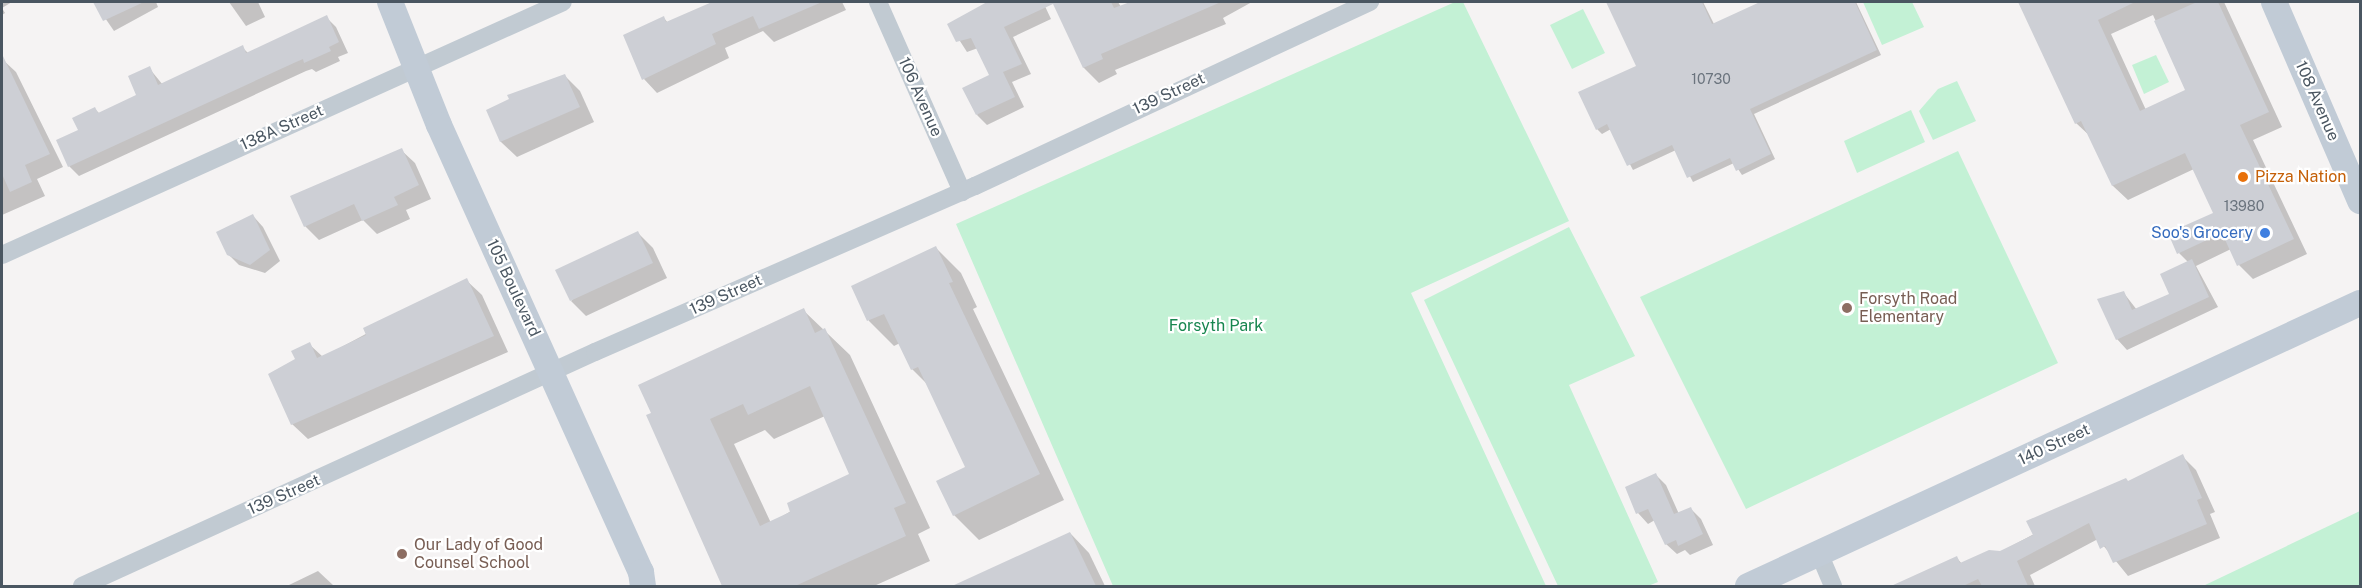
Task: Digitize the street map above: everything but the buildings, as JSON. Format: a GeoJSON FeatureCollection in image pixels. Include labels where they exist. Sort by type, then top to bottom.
{"type":"FeatureCollection","features":[{"type":"Feature","properties":{"kind":"main road","name":"105 Boulevard"},"geometry":{"type":"LineString","coordinates":[[390,2],[414,68],[645,582]]}},
{"type":"Feature","properties":{"kind":"main road","name":"108 Avenue"},"geometry":{"type":"LineString","coordinates":[[2274,2],[2361,201]]}},
{"type":"Feature","properties":{"kind":"main road","name":"140 Street"},"geometry":{"type":"LineString","coordinates":[[1748,586],[2361,303]]}},
{"type":"Feature","properties":{"kind":"street","name":"138A Street"},"geometry":{"type":"LineString","coordinates":[[2,255],[563,2]]}},
{"type":"Feature","properties":{"kind":"street","name":"106 Avenue"},"geometry":{"type":"LineString","coordinates":[[878,2],[962,192]]}},
{"type":"Feature","properties":{"kind":"street","name":"139 Street"},"geometry":{"type":"LineString","coordinates":[[82,586],[551,372],[962,192],[1370,2]]}},
{"type":"Feature","properties":{"kind":"street"},"geometry":{"type":"LineString","coordinates":[[1819,553],[1833,586]]}},
{"type":"Feature","properties":{"kind":"green space","name":"Forsyth Park"},"geometry":{"type":"Polygon","coordinates":[[[1455,2],[1463,2],[1569,221],[1411,293],[1546,586],[1113,586],[956,224],[1455,2]]]}},
{"type":"Feature","properties":{"kind":"green space"},"geometry":{"type":"Polygon","coordinates":[[[1863,2],[1912,2],[1924,27],[1882,45],[1863,2]]]}},
{"type":"Feature","properties":{"kind":"green space"},"geometry":{"type":"Polygon","coordinates":[[[1583,9],[1605,53],[1572,69],[1550,25],[1583,9]]]}},
{"type":"Feature","properties":{"kind":"green space"},"geometry":{"type":"Polygon","coordinates":[[[2156,55],[2169,82],[2144,94],[2132,65],[2156,55]]]}},
{"type":"Feature","properties":{"kind":"green space"},"geometry":{"type":"Polygon","coordinates":[[[1957,81],[1976,121],[1933,140],[1919,111],[1938,89],[1957,81]]]}},
{"type":"Feature","properties":{"kind":"green space"},"geometry":{"type":"Polygon","coordinates":[[[1911,110],[1925,142],[1857,173],[1844,141],[1911,110]]]}},
{"type":"Feature","properties":{"kind":"green space"},"geometry":{"type":"Polygon","coordinates":[[[1958,151],[2058,363],[1746,509],[1640,297],[1958,151]]]}},
{"type":"Feature","properties":{"kind":"green space"},"geometry":{"type":"Polygon","coordinates":[[[1569,227],[1635,356],[1569,385],[1658,582],[1648,586],[1558,586],[1424,300],[1569,227]]]}},
{"type":"Feature","properties":{"kind":"green space"},"geometry":{"type":"Polygon","coordinates":[[[2360,511],[2360,586],[2203,586],[2360,511]]]}},
{"type":"Feature","properties":{"kind":"place","name":"Pizza Nation"},"geometry":{"type":"Point","coordinates":[2243,177]}},
{"type":"Feature","properties":{"kind":"place","name":"Soo's Grocery"},"geometry":{"type":"Point","coordinates":[2265,233]}},
{"type":"Feature","properties":{"kind":"place","name":"Forsyth Road Elementary"},"geometry":{"type":"Point","coordinates":[1847,308]}},
{"type":"Feature","properties":{"kind":"place","name":"Our Lady of Good Counsel School"},"geometry":{"type":"Point","coordinates":[402,554]}}]}
